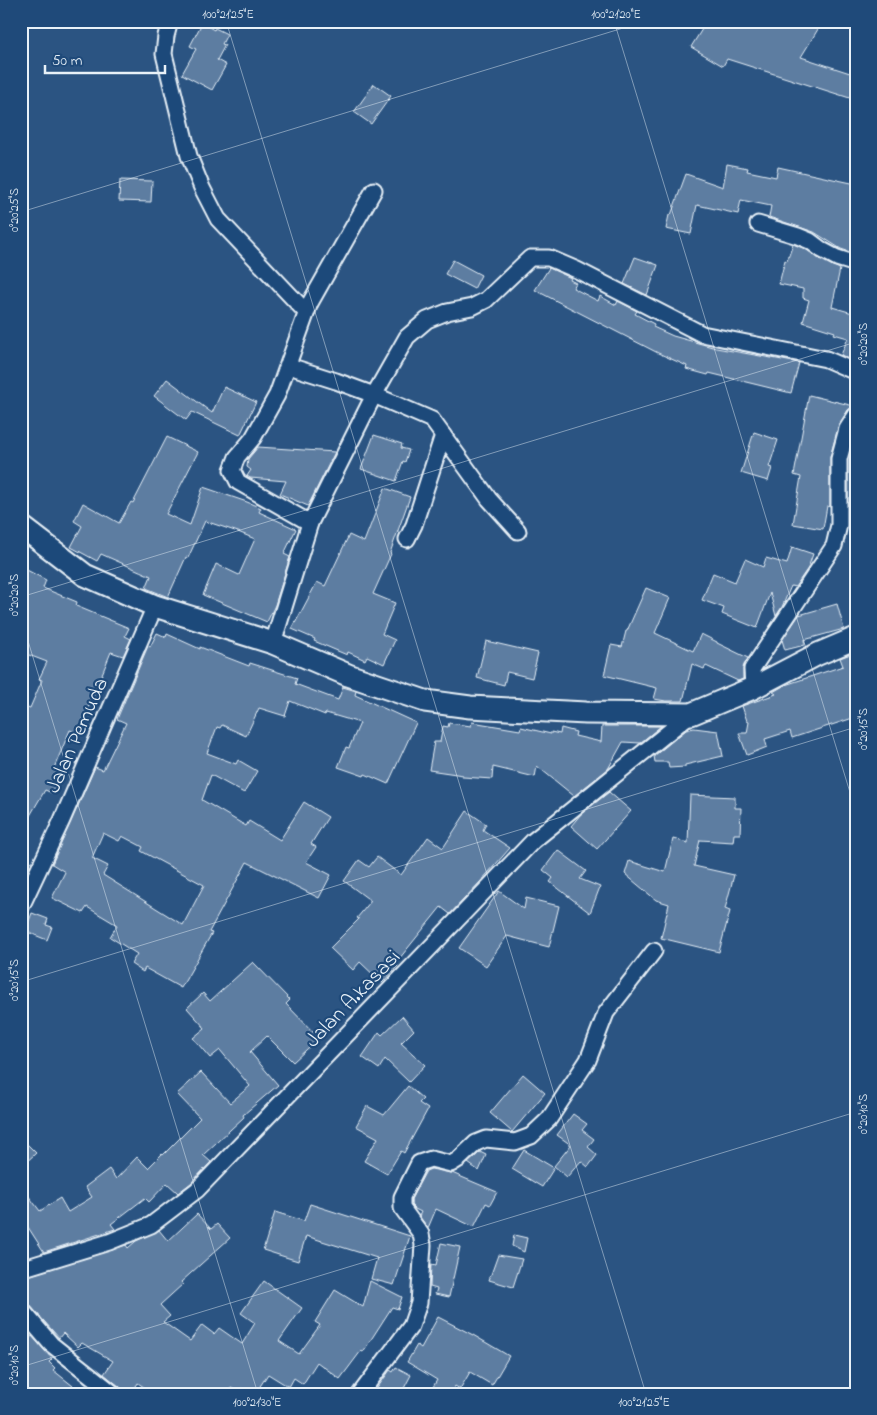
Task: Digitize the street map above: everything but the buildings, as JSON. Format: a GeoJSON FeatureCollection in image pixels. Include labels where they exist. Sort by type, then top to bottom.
{"type":"FeatureCollection","features":[{"type":"Feature","properties":{"kind":"main road"},"geometry":{"type":"LineString","coordinates":[[21,526],[85,575],[155,606],[273,643],[348,676],[425,701],[470,707],[586,713],[691,714],[754,688],[818,654],[856,638]]}},
{"type":"Feature","properties":{"kind":"street"},"geometry":{"type":"LineString","coordinates":[[170,21],[164,54],[189,156],[202,188],[218,219],[311,302]]}},
{"type":"Feature","properties":{"kind":"street"},"geometry":{"type":"LineString","coordinates":[[310,524],[238,482],[232,470],[238,457],[253,438],[277,395],[311,302],[374,190]]}},
{"type":"Feature","properties":{"kind":"street"},"geometry":{"type":"LineString","coordinates":[[758,224],[798,236],[810,241],[837,258],[856,264]]}},
{"type":"Feature","properties":{"kind":"street"},"geometry":{"type":"LineString","coordinates":[[273,643],[310,524],[374,395],[404,342],[427,320],[448,312],[472,307],[486,300],[530,258],[550,258],[702,334],[826,359],[856,372]]}},
{"type":"Feature","properties":{"kind":"street"},"geometry":{"type":"LineString","coordinates":[[289,366],[374,395],[432,420],[489,499],[518,530]]}},
{"type":"Feature","properties":{"kind":"street"},"geometry":{"type":"LineString","coordinates":[[754,688],[752,669],[834,546],[839,525],[840,459],[847,430],[856,415]]}},
{"type":"Feature","properties":{"kind":"street"},"geometry":{"type":"LineString","coordinates":[[406,539],[414,524],[443,435]]}},
{"type":"Feature","properties":{"kind":"street","name":"Jalan Pemuda"},"geometry":{"type":"LineString","coordinates":[[21,907],[62,820],[155,606]]}},
{"type":"Feature","properties":{"kind":"street","name":"Jalan A.kasasi"},"geometry":{"type":"LineString","coordinates":[[21,1269],[109,1242],[151,1225],[197,1190],[533,841],[691,714]]}},
{"type":"Feature","properties":{"kind":"street"},"geometry":{"type":"LineString","coordinates":[[360,1394],[411,1326],[419,1303],[423,1245],[421,1234],[402,1208],[402,1197],[419,1163],[431,1159],[451,1164],[476,1143],[486,1139],[515,1142],[531,1136],[549,1118],[588,1060],[606,1013],[654,951]]}},
{"type":"Feature","properties":{"kind":"street"},"geometry":{"type":"LineString","coordinates":[[21,1309],[51,1344],[114,1394]]}}]}
